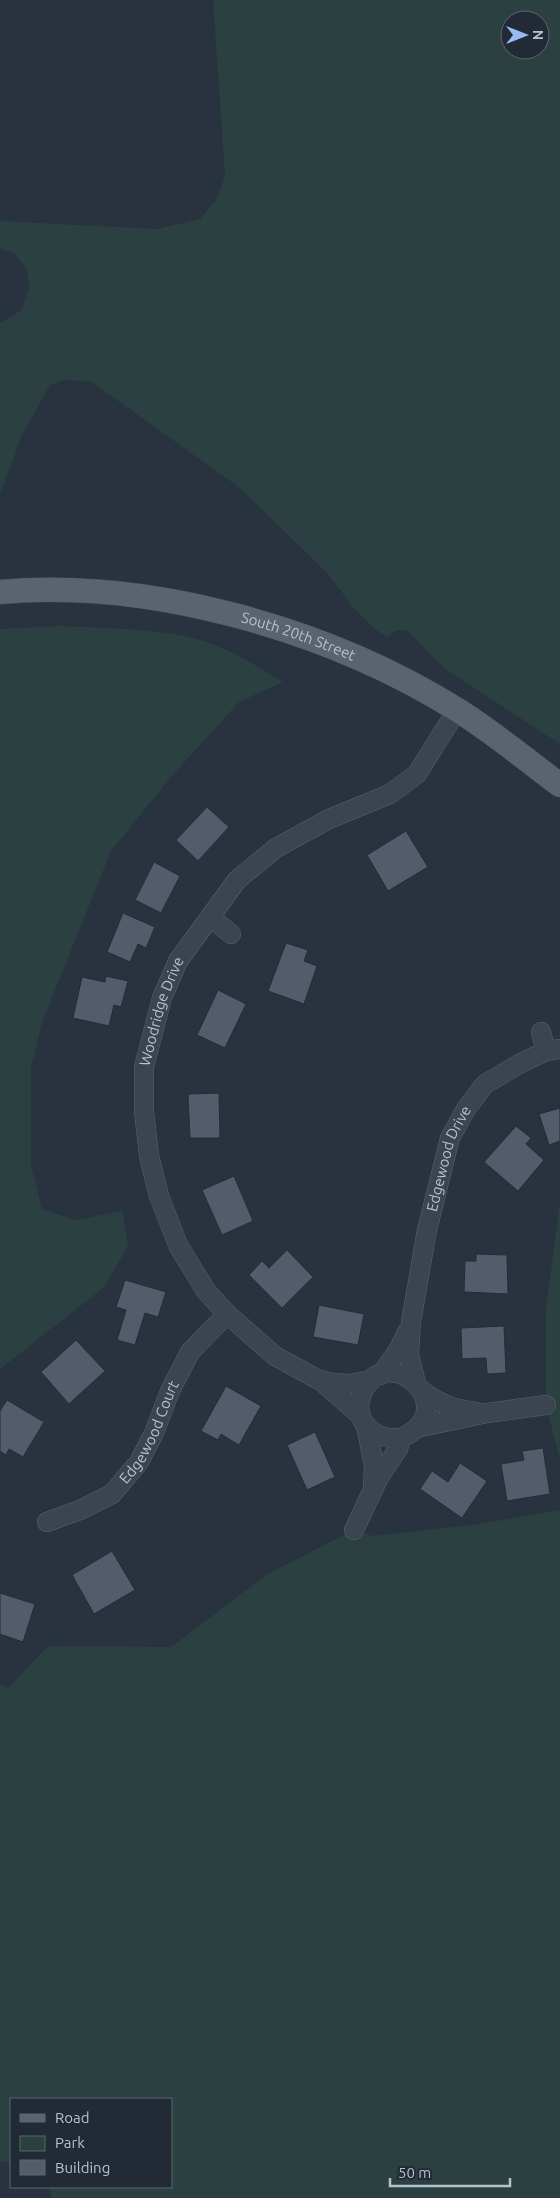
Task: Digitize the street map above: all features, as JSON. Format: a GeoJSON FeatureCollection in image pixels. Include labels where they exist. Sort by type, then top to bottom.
{"type":"FeatureCollection","features":[{"type":"Feature","properties":{"kind":"main road","name":"South 20th Street"},"geometry":{"type":"LineString","coordinates":[[0,592],[81,591],[145,596],[194,604],[241,616],[362,660],[410,682],[457,710],[560,785]]}},
{"type":"Feature","properties":{"kind":"street","name":"Woodridge Drive"},"geometry":{"type":"LineString","coordinates":[[363,1421],[319,1380],[275,1356],[227,1314],[206,1291],[178,1245],[159,1196],[150,1156],[144,1111],[144,1067],[162,998],[178,961],[237,880],[276,848],[329,819],[390,794],[417,774],[457,710]]}},
{"type":"Feature","properties":{"kind":"street"},"geometry":{"type":"LineString","coordinates":[[210,917],[231,934]]}},
{"type":"Feature","properties":{"kind":"street"},"geometry":{"type":"LineString","coordinates":[[541,1032],[553,1050]]}},
{"type":"Feature","properties":{"kind":"street","name":"Edgewood Drive"},"geometry":{"type":"LineString","coordinates":[[411,1322],[427,1230],[450,1138],[466,1109],[486,1084],[519,1064],[553,1050]]}},
{"type":"Feature","properties":{"kind":"street","name":"Edgewood Court"},"geometry":{"type":"LineString","coordinates":[[48,1522],[80,1510],[112,1494],[139,1462],[154,1433],[170,1391],[190,1352],[227,1314]]}},
{"type":"Feature","properties":{"kind":"street"},"geometry":{"type":"LineString","coordinates":[[373,1491],[374,1466],[363,1421],[361,1396],[365,1387],[376,1378],[399,1349],[411,1322]]}},
{"type":"Feature","properties":{"kind":"street"},"geometry":{"type":"LineString","coordinates":[[411,1322],[409,1354],[425,1400],[423,1420],[417,1428]]}},
{"type":"Feature","properties":{"kind":"street"},"geometry":{"type":"LineString","coordinates":[[376,1378],[400,1374],[435,1401],[456,1409],[487,1413]]}},
{"type":"Feature","properties":{"kind":"street","name":"Woodridge Drive"},"geometry":{"type":"LineString","coordinates":[[319,1380],[349,1384],[376,1378]]}},
{"type":"Feature","properties":{"kind":"street"},"geometry":{"type":"LineString","coordinates":[[363,1421],[372,1433],[391,1439],[401,1438],[417,1428],[487,1413],[546,1405]]}},
{"type":"Feature","properties":{"kind":"street"},"geometry":{"type":"LineString","coordinates":[[354,1530],[373,1491],[398,1449],[401,1438]]}},
{"type":"Feature","properties":{"kind":"green space"},"geometry":{"type":"Polygon","coordinates":[[[213,0],[560,0],[560,744],[444,668],[407,630],[396,631],[387,637],[375,629],[353,607],[328,574],[240,488],[92,382],[65,380],[50,385],[22,435],[0,495],[0,323],[22,310],[29,287],[27,270],[14,253],[0,249],[0,221],[157,229],[200,219],[217,199],[225,176],[213,0]]]}},
{"type":"Feature","properties":{"kind":"green space"},"geometry":{"type":"Polygon","coordinates":[[[58,626],[144,630],[193,638],[229,651],[283,682],[239,702],[171,777],[111,851],[42,1022],[31,1068],[31,1165],[42,1209],[75,1220],[123,1211],[128,1247],[102,1289],[0,1369],[0,629],[58,626]]]}},
{"type":"Feature","properties":{"kind":"green space"},"geometry":{"type":"Polygon","coordinates":[[[560,1203],[560,1460],[546,1405],[546,1307],[560,1203]]]}},
{"type":"Feature","properties":{"kind":"green space"},"geometry":{"type":"Polygon","coordinates":[[[560,1510],[560,2198],[51,2198],[51,2188],[172,2188],[172,2098],[10,2098],[10,2162],[0,2162],[0,1683],[8,1688],[48,1646],[171,1647],[269,1573],[354,1530],[373,1536],[473,1525],[560,1510]]]}},
{"type":"Feature","properties":{"kind":"building"},"geometry":{"type":"Polygon","coordinates":[[[207,807],[229,827],[198,861],[176,840],[207,807]]]}},
{"type":"Feature","properties":{"kind":"building"},"geometry":{"type":"Polygon","coordinates":[[[406,831],[428,867],[388,891],[367,855],[406,831]]]}},
{"type":"Feature","properties":{"kind":"building"},"geometry":{"type":"Polygon","coordinates":[[[154,862],[180,876],[161,913],[135,900],[154,862]]]}},
{"type":"Feature","properties":{"kind":"building"},"geometry":{"type":"Polygon","coordinates":[[[123,913],[155,927],[146,948],[138,944],[130,962],[107,952],[123,913]]]}},
{"type":"Feature","properties":{"kind":"building"},"geometry":{"type":"Polygon","coordinates":[[[286,943],[308,950],[304,961],[317,966],[304,1004],[268,991],[286,943]]]}},
{"type":"Feature","properties":{"kind":"building"},"geometry":{"type":"Polygon","coordinates":[[[106,976],[128,981],[121,1007],[114,1005],[109,1026],[73,1018],[82,977],[105,982],[106,976]]]}},
{"type":"Feature","properties":{"kind":"building"},"geometry":{"type":"Polygon","coordinates":[[[218,990],[246,1004],[225,1048],[197,1035],[218,990]]]}},
{"type":"Feature","properties":{"kind":"building"},"geometry":{"type":"Polygon","coordinates":[[[219,1093],[220,1138],[190,1138],[188,1094],[219,1093]]]}},
{"type":"Feature","properties":{"kind":"building"},"geometry":{"type":"Polygon","coordinates":[[[560,1108],[560,1141],[549,1145],[539,1114],[560,1108]]]}},
{"type":"Feature","properties":{"kind":"building"},"geometry":{"type":"Polygon","coordinates":[[[516,1126],[531,1138],[526,1144],[544,1160],[518,1191],[484,1162],[516,1126]]]}},
{"type":"Feature","properties":{"kind":"building"},"geometry":{"type":"Polygon","coordinates":[[[234,1176],[253,1221],[222,1235],[202,1190],[234,1176]]]}},
{"type":"Feature","properties":{"kind":"building"},"geometry":{"type":"Polygon","coordinates":[[[287,1250],[313,1277],[282,1308],[249,1275],[262,1261],[269,1268],[287,1250]]]}},
{"type":"Feature","properties":{"kind":"building"},"geometry":{"type":"Polygon","coordinates":[[[476,1254],[507,1255],[508,1294],[464,1292],[465,1261],[476,1261],[476,1254]]]}},
{"type":"Feature","properties":{"kind":"building"},"geometry":{"type":"Polygon","coordinates":[[[125,1280],[166,1292],[158,1317],[145,1313],[135,1345],[117,1340],[126,1310],[116,1307],[125,1280]]]}},
{"type":"Feature","properties":{"kind":"building"},"geometry":{"type":"Polygon","coordinates":[[[319,1305],[364,1314],[358,1345],[313,1337],[319,1305]]]}},
{"type":"Feature","properties":{"kind":"building"},"geometry":{"type":"Polygon","coordinates":[[[504,1326],[506,1373],[487,1374],[486,1358],[462,1359],[461,1328],[504,1326]]]}},
{"type":"Feature","properties":{"kind":"building"},"geometry":{"type":"Polygon","coordinates":[[[76,1340],[105,1371],[69,1404],[41,1372],[76,1340]]]}},
{"type":"Feature","properties":{"kind":"building"},"geometry":{"type":"Polygon","coordinates":[[[226,1386],[261,1406],[239,1445],[221,1434],[218,1440],[201,1431],[226,1386]]]}},
{"type":"Feature","properties":{"kind":"building"},"geometry":{"type":"Polygon","coordinates":[[[7,1400],[44,1422],[23,1457],[9,1449],[6,1455],[0,1451],[0,1411],[7,1400]]]}},
{"type":"Feature","properties":{"kind":"building"},"geometry":{"type":"Polygon","coordinates":[[[315,1432],[335,1477],[307,1490],[287,1445],[315,1432]]]}},
{"type":"Feature","properties":{"kind":"building"},"geometry":{"type":"Polygon","coordinates":[[[543,1448],[550,1494],[507,1501],[501,1464],[524,1460],[522,1451],[543,1448]]]}},
{"type":"Feature","properties":{"kind":"building"},"geometry":{"type":"Polygon","coordinates":[[[460,1463],[487,1481],[462,1518],[420,1489],[432,1471],[448,1482],[460,1463]]]}},
{"type":"Feature","properties":{"kind":"building"},"geometry":{"type":"Polygon","coordinates":[[[112,1551],[135,1590],[94,1614],[72,1575],[112,1551]]]}},
{"type":"Feature","properties":{"kind":"building"},"geometry":{"type":"Polygon","coordinates":[[[0,1593],[35,1604],[23,1642],[0,1634],[0,1593]]]}}]}
